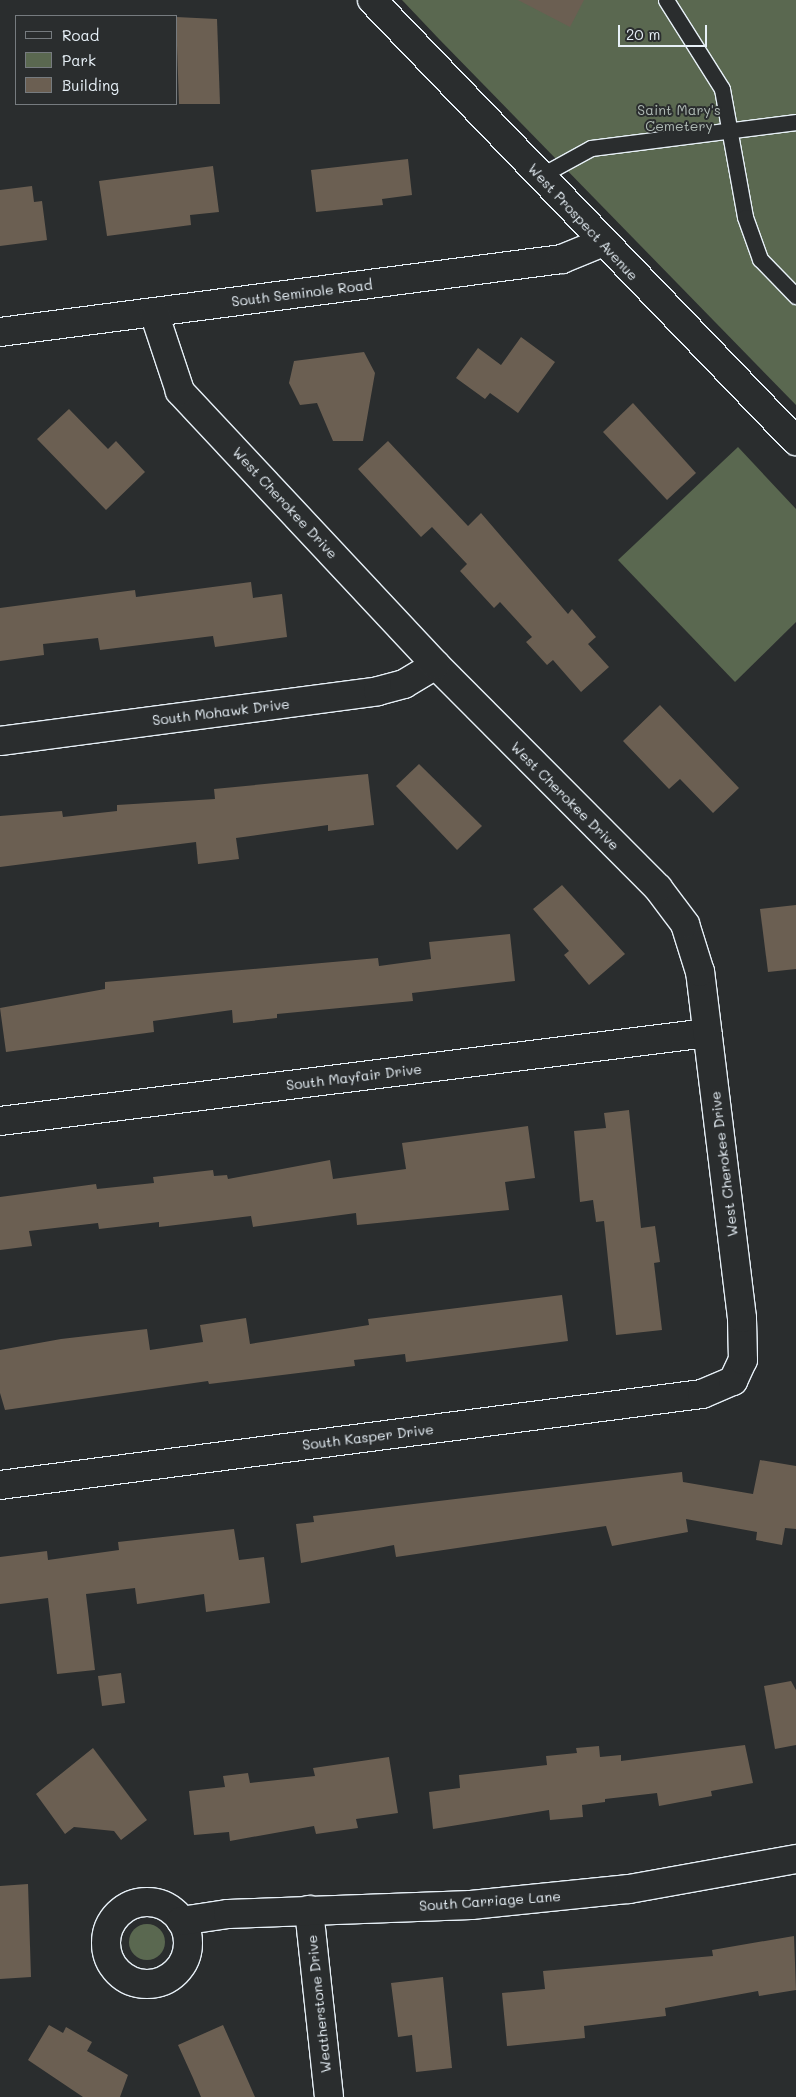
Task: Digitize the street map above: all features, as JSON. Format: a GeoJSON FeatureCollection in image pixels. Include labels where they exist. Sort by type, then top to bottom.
{"type":"FeatureCollection","features":[{"type":"Feature","properties":{"kind":"street","name":"West Prospect Avenue"},"geometry":{"type":"LineString","coordinates":[[372,0],[540,176],[601,243],[796,441]]}},
{"type":"Feature","properties":{"kind":"street","name":"South Seminole Road"},"geometry":{"type":"LineString","coordinates":[[0,332],[562,259],[601,243]]}},
{"type":"Feature","properties":{"kind":"street","name":"West Cherokee Drive"},"geometry":{"type":"LineString","coordinates":[[154,313],[180,392],[436,665],[658,888],[685,924],[695,947],[708,1033],[742,1318],[743,1360],[733,1381]]}},
{"type":"Feature","properties":{"kind":"street","name":"South Mohawk Drive"},"geometry":{"type":"LineString","coordinates":[[0,741],[378,691],[404,684],[436,665]]}},
{"type":"Feature","properties":{"kind":"street","name":"South Mayfair Drive"},"geometry":{"type":"LineString","coordinates":[[0,1121],[708,1033]]}},
{"type":"Feature","properties":{"kind":"street","name":"South Kasper Drive"},"geometry":{"type":"LineString","coordinates":[[0,1484],[702,1394],[733,1381]]}},
{"type":"Feature","properties":{"kind":"street","name":"South Carriage Lane"},"geometry":{"type":"LineString","coordinates":[[181,1921],[308,1910],[471,1905],[629,1889],[796,1859]]}},
{"type":"Feature","properties":{"kind":"street","name":"Weatherstone Drive"},"geometry":{"type":"LineString","coordinates":[[308,1910],[330,2097]]}},
{"type":"Feature","properties":{"kind":"lane"},"geometry":{"type":"LineString","coordinates":[[666,0],[722,89],[752,240],[760,259],[796,296]]}},
{"type":"Feature","properties":{"kind":"lane"},"geometry":{"type":"LineString","coordinates":[[540,176],[591,148],[796,122]]}},
{"type":"Feature","properties":{"kind":"green space","name":"Saint Mary's Cemetery"},"geometry":{"type":"Polygon","coordinates":[[[402,0],[796,0],[796,405],[439,39],[402,0]]]}},
{"type":"Feature","properties":{"kind":"green space"},"geometry":{"type":"Polygon","coordinates":[[[738,447],[796,509],[796,622],[735,682],[618,560],[738,447]]]}},
{"type":"Feature","properties":{"kind":"green space"},"geometry":{"type":"Polygon","coordinates":[[[147,1924],[154,1925],[160,1929],[164,1935],[164,1949],[160,1955],[154,1959],[147,1960],[140,1959],[134,1955],[130,1949],[129,1942],[130,1935],[134,1929],[140,1925],[147,1924]]]}},
{"type":"Feature","properties":{"kind":"building"},"geometry":{"type":"Polygon","coordinates":[[[518,0],[584,0],[570,27],[518,0]]]}},
{"type":"Feature","properties":{"kind":"building"},"geometry":{"type":"Polygon","coordinates":[[[178,17],[217,19],[220,104],[179,104],[178,17]]]}},
{"type":"Feature","properties":{"kind":"building"},"geometry":{"type":"Polygon","coordinates":[[[408,159],[412,195],[382,199],[383,205],[316,212],[311,170],[408,159]]]}},
{"type":"Feature","properties":{"kind":"building"},"geometry":{"type":"Polygon","coordinates":[[[213,166],[219,212],[190,215],[191,225],[107,236],[99,181],[213,166]]]}},
{"type":"Feature","properties":{"kind":"building"},"geometry":{"type":"Polygon","coordinates":[[[32,186],[34,202],[42,201],[47,240],[0,246],[0,190],[32,186]]]}},
{"type":"Feature","properties":{"kind":"building"},"geometry":{"type":"Polygon","coordinates":[[[521,337],[555,362],[518,413],[490,393],[485,399],[456,378],[478,348],[501,365],[521,337]]]}},
{"type":"Feature","properties":{"kind":"building"},"geometry":{"type":"Polygon","coordinates":[[[364,352],[375,373],[363,441],[333,441],[317,403],[300,405],[289,383],[294,361],[364,352]]]}},
{"type":"Feature","properties":{"kind":"building"},"geometry":{"type":"Polygon","coordinates":[[[633,403],[696,473],[667,500],[603,432],[633,403]]]}},
{"type":"Feature","properties":{"kind":"building"},"geometry":{"type":"Polygon","coordinates":[[[69,409],[108,449],[116,441],[145,472],[106,510],[37,439],[69,409]]]}},
{"type":"Feature","properties":{"kind":"building"},"geometry":{"type":"Polygon","coordinates":[[[388,441],[468,526],[481,513],[568,614],[572,609],[596,637],[588,644],[609,667],[581,692],[553,660],[547,665],[526,642],[532,637],[500,602],[494,608],[460,571],[467,564],[432,527],[421,537],[358,469],[388,441]]]}},
{"type":"Feature","properties":{"kind":"building"},"geometry":{"type":"Polygon","coordinates":[[[251,582],[253,598],[282,594],[287,637],[215,647],[213,636],[100,650],[98,638],[43,644],[44,655],[0,661],[0,608],[135,590],[136,597],[251,582]]]}},
{"type":"Feature","properties":{"kind":"building"},"geometry":{"type":"Polygon","coordinates":[[[660,705],[739,788],[713,813],[680,779],[669,789],[623,741],[660,705]]]}},
{"type":"Feature","properties":{"kind":"building"},"geometry":{"type":"Polygon","coordinates":[[[419,764],[482,826],[457,850],[396,786],[419,764]]]}},
{"type":"Feature","properties":{"kind":"building"},"geometry":{"type":"Polygon","coordinates":[[[368,774],[374,825],[328,831],[328,825],[236,838],[239,859],[198,864],[196,842],[0,867],[0,816],[62,811],[63,817],[117,811],[117,805],[215,799],[214,789],[368,774]]]}},
{"type":"Feature","properties":{"kind":"building"},"geometry":{"type":"Polygon","coordinates":[[[562,885],[625,954],[589,985],[564,955],[569,951],[533,909],[562,885]]]}},
{"type":"Feature","properties":{"kind":"building"},"geometry":{"type":"Polygon","coordinates":[[[796,905],[796,969],[768,972],[760,909],[796,905]]]}},
{"type":"Feature","properties":{"kind":"building"},"geometry":{"type":"Polygon","coordinates":[[[510,934],[515,981],[412,993],[413,1001],[277,1014],[277,1018],[233,1023],[232,1010],[153,1021],[154,1032],[6,1052],[0,1008],[105,989],[105,982],[378,958],[379,966],[431,959],[429,942],[510,934]]]}},
{"type":"Feature","properties":{"kind":"building"},"geometry":{"type":"Polygon","coordinates":[[[629,1110],[641,1228],[655,1226],[660,1262],[654,1263],[662,1330],[616,1335],[604,1221],[596,1222],[593,1200],[580,1202],[574,1131],[606,1128],[604,1113],[629,1110]]]}},
{"type":"Feature","properties":{"kind":"building"},"geometry":{"type":"Polygon","coordinates":[[[528,1126],[535,1178],[505,1182],[509,1210],[357,1225],[356,1213],[253,1227],[251,1216],[159,1227],[159,1222],[99,1229],[98,1223],[29,1231],[32,1246],[0,1250],[0,1197],[96,1184],[97,1189],[154,1183],[153,1177],[213,1170],[214,1176],[227,1175],[228,1179],[330,1160],[333,1179],[406,1169],[402,1143],[528,1126]]]}},
{"type":"Feature","properties":{"kind":"building"},"geometry":{"type":"Polygon","coordinates":[[[562,1295],[568,1341],[406,1362],[405,1354],[354,1360],[355,1366],[209,1384],[208,1381],[5,1410],[0,1393],[0,1350],[61,1339],[147,1329],[150,1350],[203,1342],[200,1325],[246,1318],[250,1344],[369,1325],[368,1319],[562,1295]]]}},
{"type":"Feature","properties":{"kind":"building"},"geometry":{"type":"Polygon","coordinates":[[[760,1460],[796,1466],[796,1529],[785,1528],[782,1545],[756,1540],[757,1532],[686,1519],[688,1532],[612,1546],[606,1526],[396,1557],[394,1545],[301,1563],[296,1524],[314,1522],[313,1516],[682,1472],[683,1482],[753,1494],[760,1460]]]}},
{"type":"Feature","properties":{"kind":"building"},"geometry":{"type":"Polygon","coordinates":[[[234,1529],[239,1560],[264,1557],[270,1603],[206,1612],[204,1594],[137,1604],[135,1588],[86,1594],[95,1670],[57,1674],[48,1598],[0,1604],[0,1557],[47,1551],[48,1560],[119,1550],[118,1542],[234,1529]]]}},
{"type":"Feature","properties":{"kind":"building"},"geometry":{"type":"Polygon","coordinates":[[[121,1673],[125,1703],[102,1706],[98,1676],[121,1673]]]}},
{"type":"Feature","properties":{"kind":"building"},"geometry":{"type":"Polygon","coordinates":[[[791,1681],[796,1690],[796,1745],[775,1749],[764,1686],[791,1681]]]}},
{"type":"Feature","properties":{"kind":"building"},"geometry":{"type":"Polygon","coordinates":[[[745,1745],[753,1783],[711,1791],[712,1796],[659,1806],[657,1793],[605,1799],[605,1802],[582,1805],[583,1817],[550,1820],[549,1810],[433,1829],[429,1792],[460,1788],[459,1775],[547,1765],[546,1756],[577,1753],[576,1748],[599,1746],[600,1757],[621,1755],[621,1761],[745,1745]]]}},
{"type":"Feature","properties":{"kind":"building"},"geometry":{"type":"Polygon","coordinates":[[[93,1748],[147,1820],[121,1840],[114,1831],[74,1827],[65,1834],[36,1794],[93,1748]]]}},
{"type":"Feature","properties":{"kind":"building"},"geometry":{"type":"Polygon","coordinates":[[[389,1757],[398,1813],[356,1819],[358,1828],[316,1834],[314,1826],[230,1841],[229,1832],[194,1835],[189,1791],[225,1787],[223,1776],[248,1773],[250,1783],[315,1776],[313,1768],[389,1757]]]}},
{"type":"Feature","properties":{"kind":"building"},"geometry":{"type":"Polygon","coordinates":[[[28,1884],[31,1977],[0,1979],[0,1886],[28,1884]]]}},
{"type":"Feature","properties":{"kind":"building"},"geometry":{"type":"Polygon","coordinates":[[[794,1936],[796,1990],[759,1996],[758,1991],[665,2008],[666,2016],[584,2026],[585,2038],[507,2046],[502,1993],[545,1989],[543,1971],[713,1956],[712,1950],[794,1936]]]}},
{"type":"Feature","properties":{"kind":"building"},"geometry":{"type":"Polygon","coordinates":[[[443,1977],[452,2068],[416,2072],[412,2035],[398,2037],[391,1983],[443,1977]]]}},
{"type":"Feature","properties":{"kind":"building"},"geometry":{"type":"Polygon","coordinates":[[[49,2025],[63,2033],[66,2027],[92,2042],[87,2051],[128,2075],[120,2097],[83,2097],[28,2060],[49,2025]]]}},
{"type":"Feature","properties":{"kind":"building"},"geometry":{"type":"Polygon","coordinates":[[[223,2025],[255,2097],[201,2097],[178,2045],[223,2025]]]}}]}
